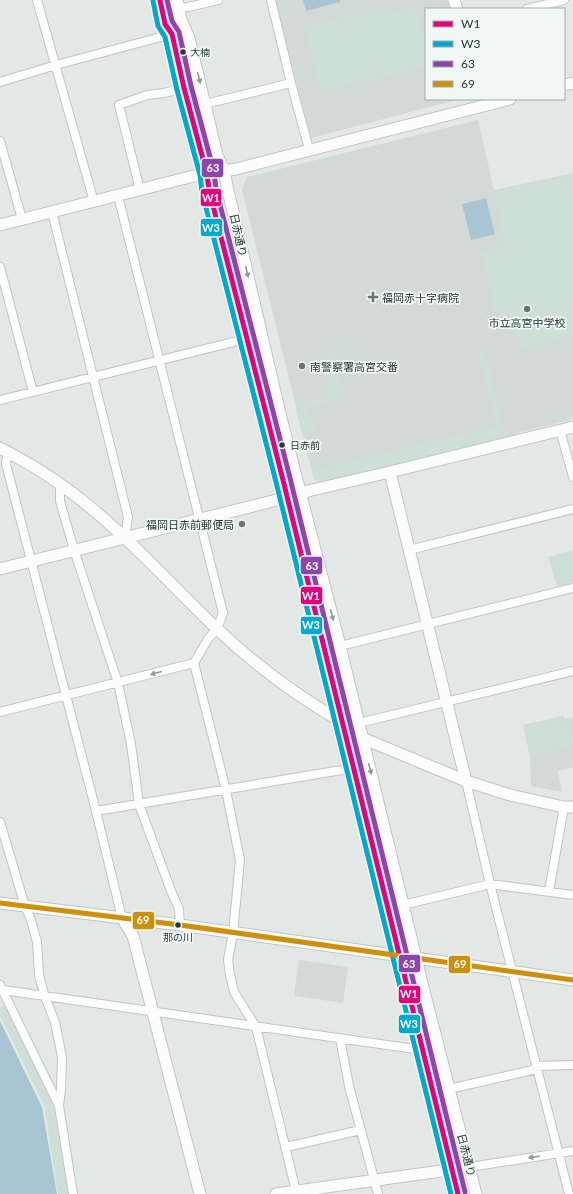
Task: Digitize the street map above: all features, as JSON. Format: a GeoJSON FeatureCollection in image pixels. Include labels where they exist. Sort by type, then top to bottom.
{"type":"FeatureCollection","features":[{"type":"Feature","properties":{"kind":"main road","name":"日赤通り"},"geometry":{"type":"LineString","coordinates":[[160,0],[165,24],[172,34],[184,88],[207,174],[209,190],[354,768],[458,1194]]}},
{"type":"Feature","properties":{"kind":"main road","name":"日赤通り"},"geometry":{"type":"LineString","coordinates":[[178,4],[181,20],[187,30],[217,155],[224,171],[300,492],[340,646],[416,959],[476,1194]]}},
{"type":"Feature","properties":{"kind":"main road"},"geometry":{"type":"LineString","coordinates":[[0,225],[309,150],[480,103],[502,100]]}},
{"type":"Feature","properties":{"kind":"main road"},"geometry":{"type":"LineString","coordinates":[[0,569],[286,497],[300,492],[390,472],[573,427]]}},
{"type":"Feature","properties":{"kind":"main road"},"geometry":{"type":"LineString","coordinates":[[4,450],[30,464],[87,504],[125,538],[217,629],[275,678],[316,707],[342,722]]}},
{"type":"Feature","properties":{"kind":"main road"},"geometry":{"type":"LineString","coordinates":[[390,472],[466,780]]}},
{"type":"Feature","properties":{"kind":"main road"},"geometry":{"type":"LineString","coordinates":[[362,738],[466,780],[510,795],[569,807]]}},
{"type":"Feature","properties":{"kind":"main road"},"geometry":{"type":"LineString","coordinates":[[0,903],[180,925],[573,980]]}},
{"type":"Feature","properties":{"kind":"main road"},"geometry":{"type":"LineString","coordinates":[[122,918],[132,936],[200,1194]]}},
{"type":"Feature","properties":{"kind":"main road"},"geometry":{"type":"LineString","coordinates":[[276,1194],[470,1167]]}},
{"type":"Feature","properties":{"kind":"street"},"geometry":{"type":"LineString","coordinates":[[37,0],[94,202]]}},
{"type":"Feature","properties":{"kind":"street"},"geometry":{"type":"LineString","coordinates":[[178,4],[188,8],[218,0]]}},
{"type":"Feature","properties":{"kind":"street"},"geometry":{"type":"LineString","coordinates":[[271,0],[290,83],[309,150]]}},
{"type":"Feature","properties":{"kind":"street"},"geometry":{"type":"LineString","coordinates":[[531,8],[564,0]]}},
{"type":"Feature","properties":{"kind":"street"},"geometry":{"type":"LineString","coordinates":[[0,82],[56,65],[187,30]]}},
{"type":"Feature","properties":{"kind":"street"},"geometry":{"type":"LineString","coordinates":[[205,104],[290,83]]}},
{"type":"Feature","properties":{"kind":"street"},"geometry":{"type":"LineString","coordinates":[[140,190],[119,105],[147,95],[184,88]]}},
{"type":"Feature","properties":{"kind":"street"},"geometry":{"type":"LineString","coordinates":[[0,142],[22,219]]}},
{"type":"Feature","properties":{"kind":"street"},"geometry":{"type":"LineString","coordinates":[[118,196],[223,613],[217,629],[208,639],[194,663],[226,790],[240,860],[234,933],[228,960],[230,976],[234,992],[256,1027],[298,1192]]}},
{"type":"Feature","properties":{"kind":"street"},"geometry":{"type":"LineString","coordinates":[[52,212],[128,517],[125,538]]}},
{"type":"Feature","properties":{"kind":"street"},"geometry":{"type":"LineString","coordinates":[[0,267],[33,392]]}},
{"type":"Feature","properties":{"kind":"street"},"geometry":{"type":"LineString","coordinates":[[0,400],[262,335]]}},
{"type":"Feature","properties":{"kind":"street"},"geometry":{"type":"LineString","coordinates":[[560,430],[573,477]]}},
{"type":"Feature","properties":{"kind":"street"},"geometry":{"type":"LineString","coordinates":[[4,450],[6,464],[30,562],[96,811],[122,918]]}},
{"type":"Feature","properties":{"kind":"street"},"geometry":{"type":"LineString","coordinates":[[60,484],[60,501],[74,550],[118,683],[131,744],[138,804],[179,909],[180,925]]}},
{"type":"Feature","properties":{"kind":"street"},"geometry":{"type":"LineString","coordinates":[[409,550],[573,509]]}},
{"type":"Feature","properties":{"kind":"street"},"geometry":{"type":"LineString","coordinates":[[340,646],[573,588]]}},
{"type":"Feature","properties":{"kind":"street"},"geometry":{"type":"LineString","coordinates":[[0,712],[194,663]]}},
{"type":"Feature","properties":{"kind":"street"},"geometry":{"type":"LineString","coordinates":[[359,723],[573,670]]}},
{"type":"Feature","properties":{"kind":"street"},"geometry":{"type":"LineString","coordinates":[[96,811],[354,768]]}},
{"type":"Feature","properties":{"kind":"street"},"geometry":{"type":"LineString","coordinates":[[466,780],[490,884],[569,1194]]}},
{"type":"Feature","properties":{"kind":"street"},"geometry":{"type":"LineString","coordinates":[[549,891],[569,807]]}},
{"type":"Feature","properties":{"kind":"street"},"geometry":{"type":"LineString","coordinates":[[0,822],[37,942],[39,976],[54,1022],[62,1057],[59,1106],[73,1194]]}},
{"type":"Feature","properties":{"kind":"street"},"geometry":{"type":"LineString","coordinates":[[403,905],[490,884],[573,895]]}},
{"type":"Feature","properties":{"kind":"street"},"geometry":{"type":"LineString","coordinates":[[1,988],[45,997],[422,1050]]}},
{"type":"Feature","properties":{"kind":"street"},"geometry":{"type":"LineString","coordinates":[[1,988],[59,1106]]}},
{"type":"Feature","properties":{"kind":"street"},"geometry":{"type":"LineString","coordinates":[[340,1038],[349,1086],[378,1194]]}},
{"type":"Feature","properties":{"kind":"street"},"geometry":{"type":"LineString","coordinates":[[449,1089],[536,1067],[573,1065]]}},
{"type":"Feature","properties":{"kind":"street"},"geometry":{"type":"LineString","coordinates":[[286,1147],[361,1130]]}},
{"type":"Feature","properties":{"kind":"street"},"geometry":{"type":"LineString","coordinates":[[470,1167],[573,1151]]}},
{"type":"Feature","properties":{"kind":"shaded area"},"geometry":{"type":"Polygon","coordinates":[[[275,0],[448,0],[450,8],[425,8],[425,100],[456,100],[311,138],[275,0]]]}},
{"type":"Feature","properties":{"kind":"shaded area","name":"福岡赤十字病院"},"geometry":{"type":"Polygon","coordinates":[[[478,120],[494,190],[573,173],[573,419],[520,432],[506,438],[320,482],[314,479],[242,189],[247,177],[478,120]]]}},
{"type":"Feature","properties":{"kind":"shaded area"},"geometry":{"type":"Polygon","coordinates":[[[563,716],[564,719],[573,717],[573,767],[558,771],[562,792],[531,786],[530,757],[523,725],[563,716]]]}},
{"type":"Feature","properties":{"kind":"shaded area"},"geometry":{"type":"Polygon","coordinates":[[[299,960],[348,967],[343,1003],[294,996],[299,960]]]}},
{"type":"Feature","properties":{"kind":"green space"},"geometry":{"type":"Polygon","coordinates":[[[416,7],[425,44],[425,67],[320,91],[305,27],[383,9],[385,14],[416,7]]]}},
{"type":"Feature","properties":{"kind":"green space"},"geometry":{"type":"Polygon","coordinates":[[[573,175],[573,335],[521,349],[509,310],[495,313],[481,253],[505,246],[494,193],[573,175]]]}},
{"type":"Feature","properties":{"kind":"green space"},"geometry":{"type":"Polygon","coordinates":[[[365,339],[372,341],[343,349],[334,357],[332,373],[340,380],[345,396],[309,407],[316,435],[306,437],[316,470],[497,426],[478,349],[484,348],[506,438],[320,482],[314,479],[296,410],[304,403],[328,397],[329,350],[365,339]]]}},
{"type":"Feature","properties":{"kind":"green space"},"geometry":{"type":"Polygon","coordinates":[[[573,550],[573,587],[558,590],[548,557],[573,550]]]}},
{"type":"Feature","properties":{"kind":"green space"},"geometry":{"type":"Polygon","coordinates":[[[561,718],[562,723],[569,721],[573,736],[573,745],[532,756],[524,727],[561,718]]]}},
{"type":"Feature","properties":{"kind":"green space"},"geometry":{"type":"Polygon","coordinates":[[[6,1005],[54,1106],[68,1194],[58,1194],[44,1105],[0,1016],[0,1007],[6,1005]]]}},
{"type":"Feature","properties":{"kind":"water"},"geometry":{"type":"Polygon","coordinates":[[[303,0],[340,0],[340,2],[306,11],[303,0]]]}},
{"type":"Feature","properties":{"kind":"water"},"geometry":{"type":"Polygon","coordinates":[[[486,198],[495,234],[471,240],[462,204],[486,198]]]}},
{"type":"Feature","properties":{"kind":"water"},"geometry":{"type":"Polygon","coordinates":[[[0,1021],[42,1107],[57,1194],[0,1194],[0,1021]]]}},
{"type":"Feature","properties":{"kind":"transit line","name":"W1"},"geometry":{"type":"LineString","coordinates":[[160,0],[165,24],[172,34],[184,88],[207,174],[209,190],[283,480],[458,1194]]}},
{"type":"Feature","properties":{"kind":"transit line","name":"63"},"geometry":{"type":"LineString","coordinates":[[167,0],[172,21],[179,32],[191,86],[214,172],[216,189],[290,478],[465,1192]]}},
{"type":"Feature","properties":{"kind":"transit line","name":"W3"},"geometry":{"type":"LineString","coordinates":[[153,1],[158,26],[165,37],[177,90],[200,175],[202,192],[276,482],[451,1194]]}},
{"type":"Feature","properties":{"kind":"transit line","name":"69"},"geometry":{"type":"LineString","coordinates":[[0,903],[180,925],[573,980]]}},
{"type":"Feature","properties":{"kind":"place","name":"大楠"},"geometry":{"type":"Point","coordinates":[183,52]}},
{"type":"Feature","properties":{"kind":"place","name":"福岡赤十字病院"},"geometry":{"type":"Point","coordinates":[373,297]}},
{"type":"Feature","properties":{"kind":"place","name":"市立高宮中学校"},"geometry":{"type":"Point","coordinates":[527,309]}},
{"type":"Feature","properties":{"kind":"place","name":"南警察署高宮交番"},"geometry":{"type":"Point","coordinates":[302,366]}},
{"type":"Feature","properties":{"kind":"place","name":"日赤前"},"geometry":{"type":"Point","coordinates":[282,445]}},
{"type":"Feature","properties":{"kind":"place","name":"福岡日赤前郵便局"},"geometry":{"type":"Point","coordinates":[242,524]}},
{"type":"Feature","properties":{"kind":"place","name":"那の川"},"geometry":{"type":"Point","coordinates":[178,925]}}]}
